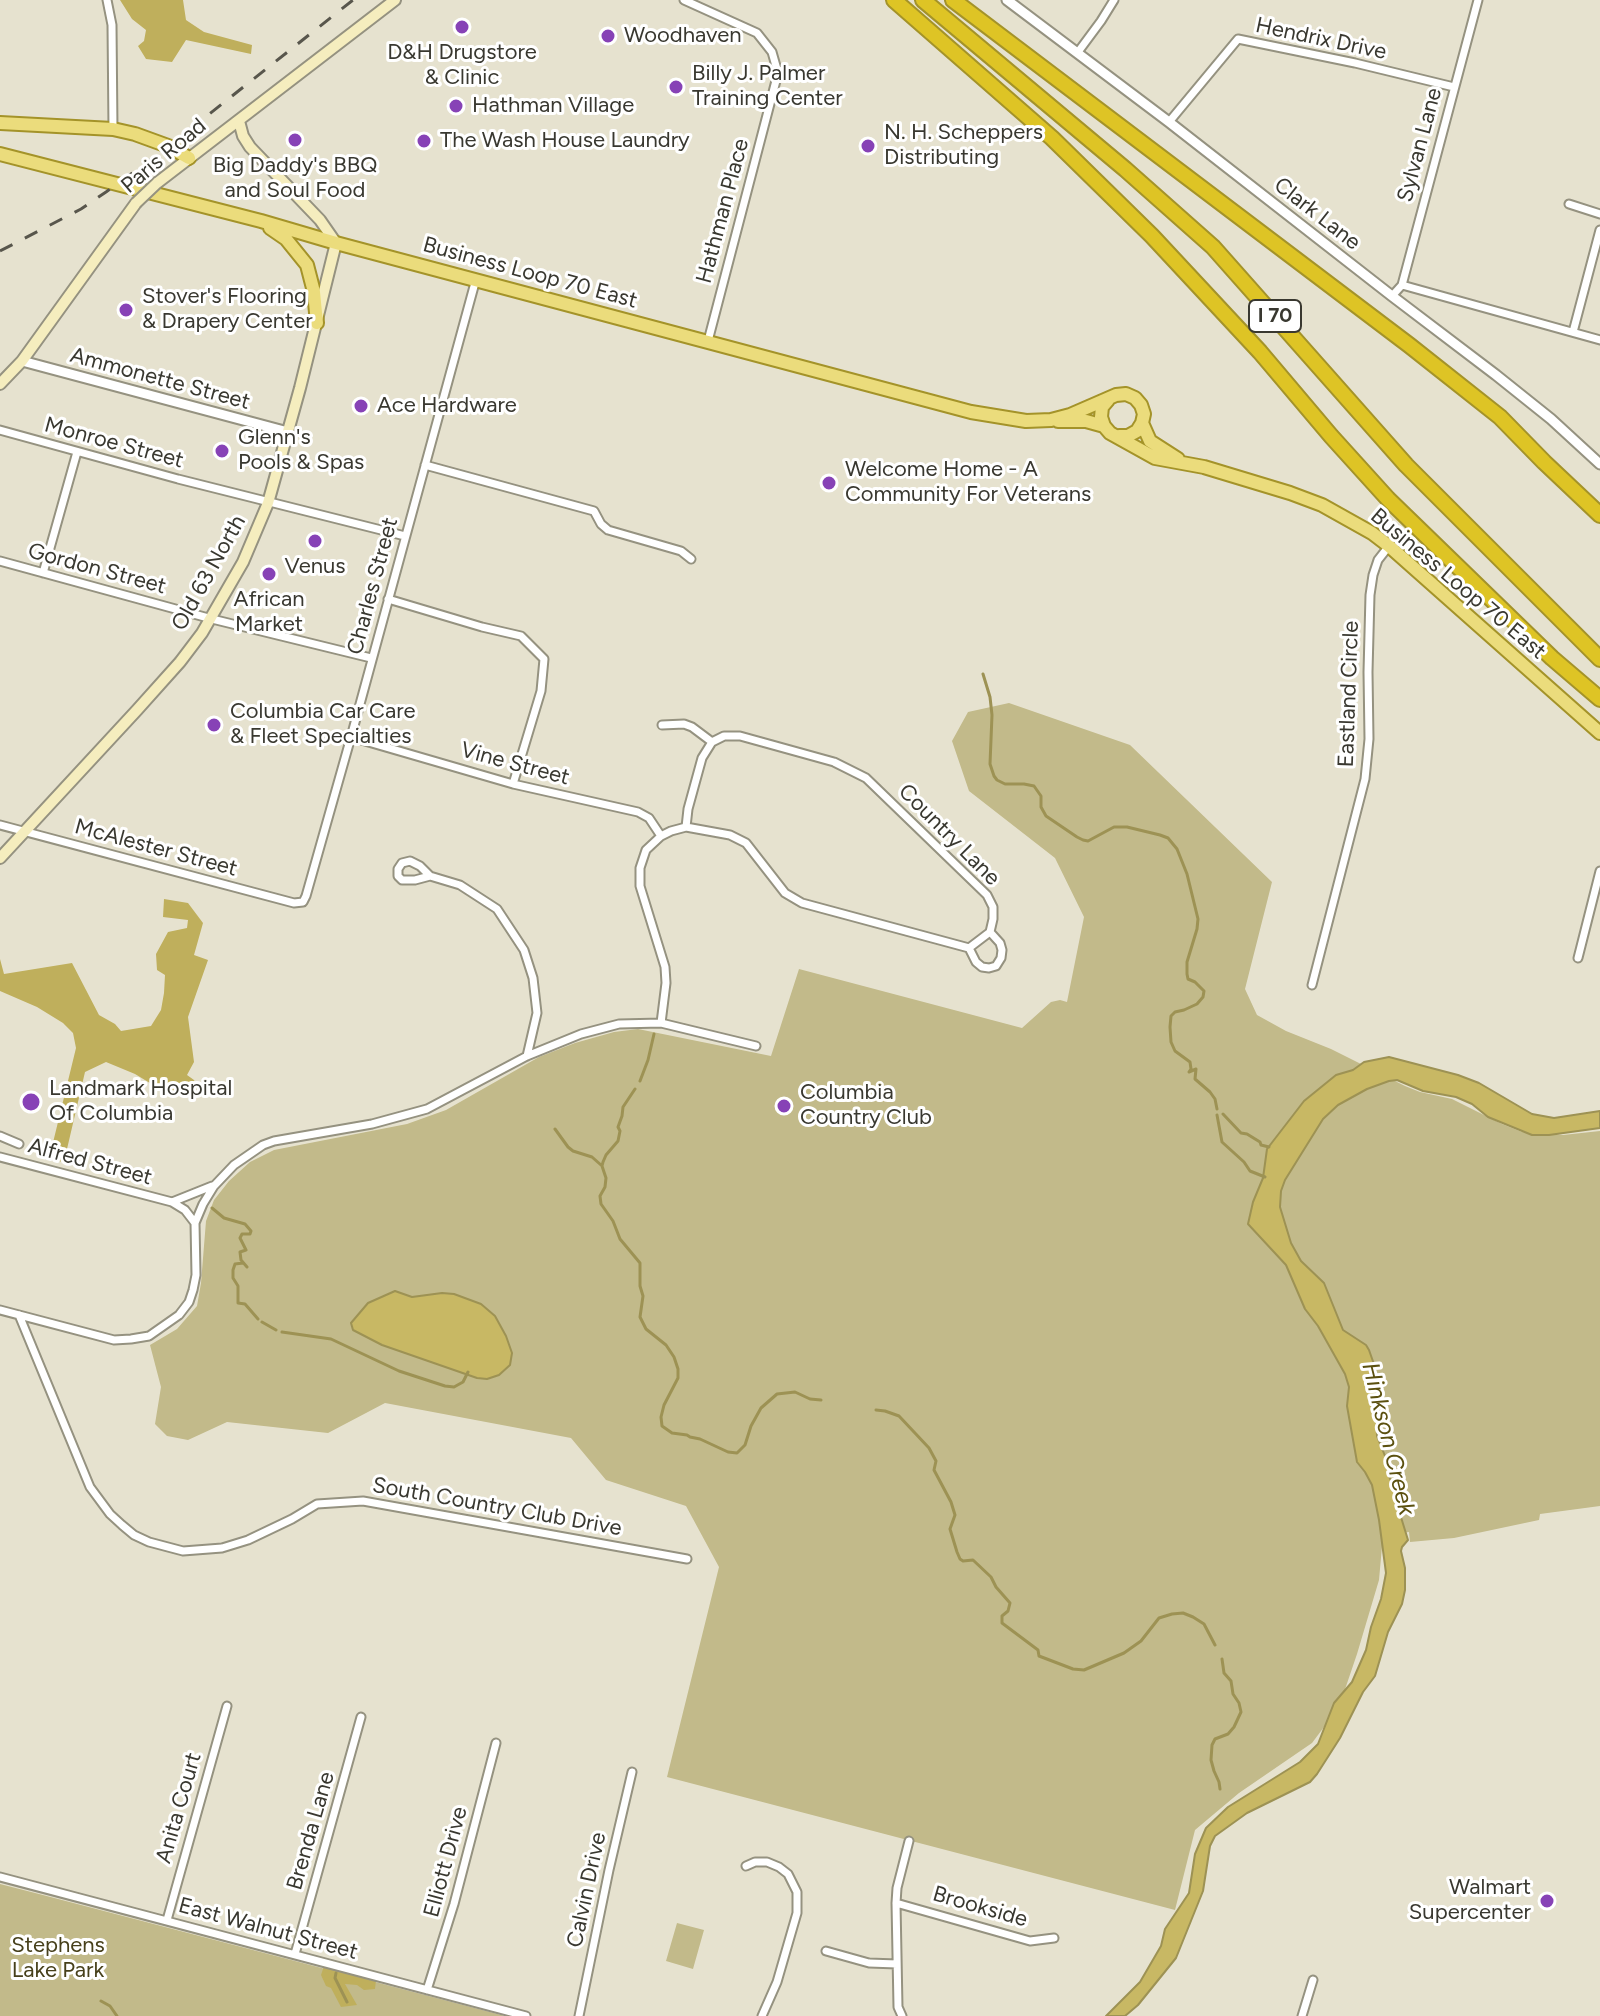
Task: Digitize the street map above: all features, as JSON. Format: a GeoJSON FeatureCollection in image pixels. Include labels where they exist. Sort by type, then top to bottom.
{"type":"FeatureCollection","features":[{"type":"Feature","properties":{"kind":"highway","name":"I 70"},"geometry":{"type":"LineString","coordinates":[[894,0],[1052,138],[1142,226],[1260,352],[1388,499],[1552,658],[1600,699]]}},
{"type":"Feature","properties":{"kind":"highway","name":"I 70"},"geometry":{"type":"LineString","coordinates":[[923,0],[1213,247],[1406,465],[1600,659]]}},
{"type":"Feature","properties":{"kind":"highway"},"geometry":{"type":"LineString","coordinates":[[953,0],[1500,417],[1600,515]]}},
{"type":"Feature","properties":{"kind":"main road","name":"Paris Road"},"geometry":{"type":"LineString","coordinates":[[0,384],[22,361],[136,203],[157,183],[395,0]]}},
{"type":"Feature","properties":{"kind":"main road"},"geometry":{"type":"LineString","coordinates":[[239,121],[250,147],[320,220],[336,243]]}},
{"type":"Feature","properties":{"kind":"main road"},"geometry":{"type":"LineString","coordinates":[[0,123],[113,129],[168,146],[189,158]]}},
{"type":"Feature","properties":{"kind":"main road","name":"Business Loop 70 East"},"geometry":{"type":"LineString","coordinates":[[0,154],[971,412],[1026,421],[1086,421],[1104,426]]}},
{"type":"Feature","properties":{"kind":"main road"},"geometry":{"type":"LineString","coordinates":[[261,221],[286,239],[307,265],[317,323]]}},
{"type":"Feature","properties":{"kind":"main road","name":"Old 63 North"},"geometry":{"type":"LineString","coordinates":[[0,858],[180,662],[212,619],[243,562],[268,503],[336,243]]}},
{"type":"Feature","properties":{"kind":"main road"},"geometry":{"type":"LineString","coordinates":[[1126,394],[1141,405],[1144,414],[1142,423],[1137,431],[1128,436],[1110,433],[1101,417],[1102,407],[1116,395],[1126,394]]}},
{"type":"Feature","properties":{"kind":"main road","name":"Business Loop 70 East"},"geometry":{"type":"LineString","coordinates":[[1051,420],[1108,400]]}},
{"type":"Feature","properties":{"kind":"main road","name":"Business Loop 70 East"},"geometry":{"type":"LineString","coordinates":[[1142,423],[1150,441],[1184,462]]}},
{"type":"Feature","properties":{"kind":"main road","name":"Business Loop 70 East"},"geometry":{"type":"LineString","coordinates":[[1119,436],[1155,458],[1184,462],[1254,481],[1322,505],[1350,519],[1389,546],[1600,733]]}},
{"type":"Feature","properties":{"kind":"street"},"geometry":{"type":"LineString","coordinates":[[107,0],[112,25],[113,129]]}},
{"type":"Feature","properties":{"kind":"street","name":"Hathman Place"},"geometry":{"type":"LineString","coordinates":[[684,0],[757,33],[772,52],[778,73],[708,341]]}},
{"type":"Feature","properties":{"kind":"street","name":"Clark Lane"},"geometry":{"type":"LineString","coordinates":[[1007,0],[1496,375],[1600,464]]}},
{"type":"Feature","properties":{"kind":"street"},"geometry":{"type":"LineString","coordinates":[[1078,52],[1114,0]]}},
{"type":"Feature","properties":{"kind":"street","name":"Sylvan Lane"},"geometry":{"type":"LineString","coordinates":[[1392,296],[1402,285],[1478,0]]}},
{"type":"Feature","properties":{"kind":"street","name":"Hendrix Drive"},"geometry":{"type":"LineString","coordinates":[[1169,122],[1238,39],[1454,87]]}},
{"type":"Feature","properties":{"kind":"street"},"geometry":{"type":"LineString","coordinates":[[1569,204],[1600,214]]}},
{"type":"Feature","properties":{"kind":"street"},"geometry":{"type":"LineString","coordinates":[[1573,332],[1600,230]]}},
{"type":"Feature","properties":{"kind":"street","name":"Charles Street"},"geometry":{"type":"LineString","coordinates":[[303,902],[476,279]]}},
{"type":"Feature","properties":{"kind":"street"},"geometry":{"type":"LineString","coordinates":[[1402,285],[1600,340]]}},
{"type":"Feature","properties":{"kind":"street","name":"Ammonette Street"},"geometry":{"type":"LineString","coordinates":[[22,361],[288,432]]}},
{"type":"Feature","properties":{"kind":"street","name":"Monroe Street"},"geometry":{"type":"LineString","coordinates":[[0,430],[268,503],[405,536]]}},
{"type":"Feature","properties":{"kind":"street"},"geometry":{"type":"LineString","coordinates":[[43,573],[77,452]]}},
{"type":"Feature","properties":{"kind":"street"},"geometry":{"type":"LineString","coordinates":[[425,465],[594,511],[608,530],[681,551],[691,559]]}},
{"type":"Feature","properties":{"kind":"street","name":"Eastland Circle"},"geometry":{"type":"LineString","coordinates":[[1312,985],[1365,779],[1369,739],[1370,595],[1378,560],[1389,546]]}},
{"type":"Feature","properties":{"kind":"street","name":"Gordon Street"},"geometry":{"type":"LineString","coordinates":[[0,561],[212,619],[371,658]]}},
{"type":"Feature","properties":{"kind":"street"},"geometry":{"type":"LineString","coordinates":[[388,599],[521,636],[544,659],[541,691],[513,784]]}},
{"type":"Feature","properties":{"kind":"street"},"geometry":{"type":"LineString","coordinates":[[662,725],[684,724],[712,742],[702,758],[686,827]]}},
{"type":"Feature","properties":{"kind":"street","name":"Country Lane"},"geometry":{"type":"LineString","coordinates":[[712,742],[724,736],[740,736],[834,762],[866,778],[987,895],[993,907],[990,932]]}},
{"type":"Feature","properties":{"kind":"street","name":"Vine Street"},"geometry":{"type":"LineString","coordinates":[[351,737],[513,784],[638,812],[649,818],[661,836]]}},
{"type":"Feature","properties":{"kind":"street","name":"McAlester Street"},"geometry":{"type":"LineString","coordinates":[[0,825],[294,903],[303,902]]}},
{"type":"Feature","properties":{"kind":"street"},"geometry":{"type":"LineString","coordinates":[[661,1023],[665,967],[640,886],[640,868],[646,850],[661,836],[686,827],[730,835],[746,843],[785,893],[802,903],[969,948],[982,967],[996,966],[1001,958],[1000,943],[990,932],[969,948]]}},
{"type":"Feature","properties":{"kind":"street"},"geometry":{"type":"LineString","coordinates":[[1578,958],[1600,871]]}},
{"type":"Feature","properties":{"kind":"street"},"geometry":{"type":"LineString","coordinates":[[430,876],[460,885],[497,909],[524,950],[533,978],[537,1013],[527,1056]]}},
{"type":"Feature","properties":{"kind":"street"},"geometry":{"type":"LineString","coordinates":[[0,1310],[114,1340],[149,1336],[179,1315],[189,1302],[196,1275],[195,1223],[203,1204],[214,1186],[234,1165],[263,1145],[372,1124],[427,1109],[527,1056],[581,1034],[619,1024],[661,1023],[756,1046]]}},
{"type":"Feature","properties":{"kind":"street"},"geometry":{"type":"LineString","coordinates":[[0,1136],[19,1144]]}},
{"type":"Feature","properties":{"kind":"street","name":"Alfred Street"},"geometry":{"type":"LineString","coordinates":[[0,1157],[172,1202],[185,1210],[195,1223]]}},
{"type":"Feature","properties":{"kind":"street","name":"Alfred Street"},"geometry":{"type":"LineString","coordinates":[[172,1202],[214,1186]]}},
{"type":"Feature","properties":{"kind":"street","name":"South Country Club Drive"},"geometry":{"type":"LineString","coordinates":[[19,1315],[90,1487],[110,1514],[134,1535],[149,1542],[183,1551],[222,1548],[248,1540],[317,1504],[363,1501],[687,1559]]}},
{"type":"Feature","properties":{"kind":"street","name":"Anita Court"},"geometry":{"type":"LineString","coordinates":[[167,1920],[227,1706]]}},
{"type":"Feature","properties":{"kind":"street","name":"Brenda Lane"},"geometry":{"type":"LineString","coordinates":[[295,1954],[361,1717]]}},
{"type":"Feature","properties":{"kind":"street","name":"Elliott Drive"},"geometry":{"type":"LineString","coordinates":[[427,1990],[454,1904],[496,1743]]}},
{"type":"Feature","properties":{"kind":"street","name":"Calvin Drive"},"geometry":{"type":"LineString","coordinates":[[579,2016],[632,1772]]}},
{"type":"Feature","properties":{"kind":"street"},"geometry":{"type":"LineString","coordinates":[[902,2016],[898,2007],[896,1903],[909,1841]]}},
{"type":"Feature","properties":{"kind":"street"},"geometry":{"type":"LineString","coordinates":[[746,1866],[767,1862],[779,1867],[788,1874],[797,1892],[797,1913],[777,1982],[762,2016]]}},
{"type":"Feature","properties":{"kind":"street","name":"East Walnut Street"},"geometry":{"type":"LineString","coordinates":[[0,1877],[526,2016]]}},
{"type":"Feature","properties":{"kind":"street","name":"Brookside"},"geometry":{"type":"LineString","coordinates":[[896,1903],[1030,1941],[1054,1938]]}},
{"type":"Feature","properties":{"kind":"street"},"geometry":{"type":"LineString","coordinates":[[826,1951],[869,1963],[897,1964]]}},
{"type":"Feature","properties":{"kind":"street"},"geometry":{"type":"LineString","coordinates":[[1302,2016],[1313,1980]]}},
{"type":"Feature","properties":{"kind":"green space","name":"Columbia Country Club"},"geometry":{"type":"Polygon","coordinates":[[[1009,703],[1130,745],[1272,882],[1245,989],[1257,1015],[1405,1086],[1452,1099],[1522,1132],[1563,1135],[1600,1131],[1600,1506],[1540,1514],[1539,1520],[1454,1538],[1410,1542],[1409,1532],[1383,1535],[1379,1580],[1339,1707],[1312,1743],[1239,1793],[1195,1830],[1175,1910],[667,1777],[719,1567],[686,1506],[606,1480],[571,1438],[385,1403],[328,1433],[227,1422],[188,1440],[167,1436],[155,1424],[161,1387],[150,1345],[177,1329],[197,1306],[206,1221],[214,1200],[250,1162],[274,1150],[407,1124],[446,1110],[539,1057],[614,1032],[638,1029],[771,1056],[799,969],[1022,1028],[1051,1002],[1067,1002],[1084,917],[1055,858],[969,791],[952,741],[968,712],[1009,703]]]}},
{"type":"Feature","properties":{"kind":"green space","name":"Stephens Lake Park"},"geometry":{"type":"Polygon","coordinates":[[[0,1884],[39,1894],[505,2016],[0,2016],[0,1884]]]}},
{"type":"Feature","properties":{"kind":"green space"},"geometry":{"type":"Polygon","coordinates":[[[677,1923],[704,1930],[693,1969],[666,1961],[677,1923]]]}},
{"type":"Feature","properties":{"kind":"shaded area"},"geometry":{"type":"Polygon","coordinates":[[[120,0],[183,0],[186,20],[204,32],[252,45],[251,54],[186,40],[172,62],[146,59],[138,46],[144,41],[146,30],[132,19],[120,0]]]}},
{"type":"Feature","properties":{"kind":"shaded area"},"geometry":{"type":"Polygon","coordinates":[[[164,899],[188,903],[203,923],[194,955],[208,960],[188,1017],[194,1062],[187,1075],[194,1080],[198,1089],[168,1094],[135,1074],[106,1062],[85,1072],[63,1162],[49,1159],[76,1048],[73,1033],[37,1007],[0,991],[0,959],[4,974],[72,963],[99,1015],[121,1031],[151,1026],[161,1010],[164,993],[165,975],[157,970],[156,954],[168,932],[187,928],[188,920],[163,917],[164,899]]]}},
{"type":"Feature","properties":{"kind":"shaded area"},"geometry":{"type":"Polygon","coordinates":[[[1389,1057],[1479,1083],[1532,1114],[1554,1118],[1600,1111],[1600,1128],[1532,1135],[1488,1117],[1472,1104],[1456,1097],[1423,1091],[1397,1080],[1389,1081],[1338,1105],[1323,1119],[1285,1180],[1280,1207],[1291,1243],[1301,1261],[1324,1283],[1343,1330],[1366,1345],[1376,1370],[1377,1436],[1390,1479],[1402,1496],[1400,1514],[1408,1540],[1401,1551],[1405,1590],[1375,1676],[1317,1774],[1310,1782],[1247,1813],[1215,1836],[1210,1846],[1203,1891],[1176,1958],[1138,2005],[1125,2016],[1106,2016],[1140,1982],[1161,1946],[1165,1929],[1189,1893],[1195,1854],[1206,1828],[1228,1807],[1300,1762],[1318,1744],[1334,1703],[1352,1682],[1366,1650],[1386,1573],[1372,1485],[1357,1462],[1347,1406],[1349,1387],[1318,1326],[1305,1309],[1286,1265],[1248,1224],[1263,1178],[1267,1149],[1304,1101],[1336,1075],[1353,1070],[1364,1062],[1389,1057]]]}},
{"type":"Feature","properties":{"kind":"shaded area"},"geometry":{"type":"Polygon","coordinates":[[[395,1291],[412,1297],[454,1294],[481,1304],[495,1316],[506,1336],[512,1353],[510,1365],[499,1375],[477,1378],[382,1345],[353,1330],[351,1323],[368,1303],[395,1291]]]}},
{"type":"Feature","properties":{"kind":"shaded area"},"geometry":{"type":"Polygon","coordinates":[[[324,1966],[376,1980],[375,1989],[364,1990],[357,1985],[345,1984],[357,2005],[341,2007],[321,1975],[324,1966]]]}},
{"type":"Feature","properties":{"kind":"waterway"},"geometry":{"type":"LineString","coordinates":[[983,674],[992,715],[990,764],[997,780],[1005,784],[1034,786],[1041,796],[1041,807],[1046,816],[1083,840],[1088,841],[1114,827],[1127,827],[1168,838],[1177,849],[1198,919],[1187,974],[1188,979],[1204,991],[1197,1004],[1171,1016],[1171,1042],[1175,1051],[1190,1062],[1189,1072],[1196,1069],[1195,1079],[1210,1092],[1217,1109]]}},
{"type":"Feature","properties":{"kind":"waterway"},"geometry":{"type":"LineString","coordinates":[[640,1081],[654,1034]]}},
{"type":"Feature","properties":{"kind":"waterway"},"geometry":{"type":"LineString","coordinates":[[635,1089],[623,1107],[618,1141],[603,1162],[606,1178],[600,1196],[601,1204],[613,1221],[620,1239],[640,1263],[643,1296],[640,1317],[646,1329],[666,1345],[678,1369],[678,1378],[664,1405],[662,1426],[672,1433],[687,1435],[737,1453],[745,1445],[761,1408],[777,1394],[795,1392],[821,1400]]}},
{"type":"Feature","properties":{"kind":"waterway"},"geometry":{"type":"LineString","coordinates":[[1223,1114],[1241,1133],[1269,1147]]}},
{"type":"Feature","properties":{"kind":"waterway"},"geometry":{"type":"LineString","coordinates":[[1217,1115],[1222,1142],[1250,1171],[1265,1177]]}},
{"type":"Feature","properties":{"kind":"waterway"},"geometry":{"type":"LineString","coordinates":[[555,1129],[573,1151],[592,1157],[601,1165]]}},
{"type":"Feature","properties":{"kind":"waterway"},"geometry":{"type":"LineString","coordinates":[[212,1208],[224,1218],[245,1224],[251,1231],[240,1238],[246,1250],[240,1252],[241,1260],[247,1267]]}},
{"type":"Feature","properties":{"kind":"waterway"},"geometry":{"type":"LineString","coordinates":[[243,1263],[235,1264],[233,1270],[238,1286],[238,1303],[245,1304],[258,1319]]}},
{"type":"Feature","properties":{"kind":"waterway"},"geometry":{"type":"LineString","coordinates":[[262,1322],[276,1330]]}},
{"type":"Feature","properties":{"kind":"waterway"},"geometry":{"type":"LineString","coordinates":[[282,1332],[331,1339],[399,1371],[445,1386],[454,1387],[463,1382],[468,1372]]}},
{"type":"Feature","properties":{"kind":"waterway"},"geometry":{"type":"LineString","coordinates":[[876,1410],[899,1416],[929,1448],[936,1461],[934,1470],[955,1515],[950,1529],[960,1559],[973,1560],[991,1577],[1010,1603],[1008,1611],[1002,1616],[1002,1623],[1038,1650],[1039,1656],[1084,1670],[1124,1653],[1141,1641],[1159,1618],[1183,1613],[1204,1624],[1215,1645]]}},
{"type":"Feature","properties":{"kind":"waterway"},"geometry":{"type":"LineString","coordinates":[[1220,1789],[1211,1760],[1212,1745],[1215,1739],[1228,1734],[1241,1712],[1231,1681],[1224,1673],[1222,1659]]}},
{"type":"Feature","properties":{"kind":"waterway"},"geometry":{"type":"LineString","coordinates":[[336,1973],[335,1978],[347,2002]]}},
{"type":"Feature","properties":{"kind":"waterway"},"geometry":{"type":"LineString","coordinates":[[101,2001],[110,2006],[117,2016]]}},
{"type":"Feature","properties":{"kind":"railway"},"geometry":{"type":"LineString","coordinates":[[0,251],[81,209],[106,192],[164,150],[353,0]]}},
{"type":"Feature","properties":{"kind":"place","name":"D&H Drugstore & Clinic"},"geometry":{"type":"Point","coordinates":[462,27]}},
{"type":"Feature","properties":{"kind":"place","name":"Woodhaven"},"geometry":{"type":"Point","coordinates":[608,36]}},
{"type":"Feature","properties":{"kind":"place","name":"Billy J. Palmer Training Center"},"geometry":{"type":"Point","coordinates":[676,87]}},
{"type":"Feature","properties":{"kind":"place","name":"Hathman Village"},"geometry":{"type":"Point","coordinates":[456,106]}},
{"type":"Feature","properties":{"kind":"place","name":"Big Daddy's BBQ and Soul Food"},"geometry":{"type":"Point","coordinates":[295,140]}},
{"type":"Feature","properties":{"kind":"place","name":"The Wash House Laundry"},"geometry":{"type":"Point","coordinates":[424,141]}},
{"type":"Feature","properties":{"kind":"place","name":"N. H. Scheppers Distributing"},"geometry":{"type":"Point","coordinates":[868,146]}},
{"type":"Feature","properties":{"kind":"place","name":"Stover's Flooring & Drapery Center"},"geometry":{"type":"Point","coordinates":[126,310]}},
{"type":"Feature","properties":{"kind":"place","name":"Ace Hardware"},"geometry":{"type":"Point","coordinates":[361,406]}},
{"type":"Feature","properties":{"kind":"place","name":"Glenn's Pools & Spas"},"geometry":{"type":"Point","coordinates":[222,451]}},
{"type":"Feature","properties":{"kind":"place","name":"Welcome Home - A Community For Veterans"},"geometry":{"type":"Point","coordinates":[829,483]}},
{"type":"Feature","properties":{"kind":"place","name":"Venus"},"geometry":{"type":"Point","coordinates":[315,541]}},
{"type":"Feature","properties":{"kind":"place","name":"African Market"},"geometry":{"type":"Point","coordinates":[269,574]}},
{"type":"Feature","properties":{"kind":"place","name":"Columbia Car Care & Fleet Specialties"},"geometry":{"type":"Point","coordinates":[214,725]}},
{"type":"Feature","properties":{"kind":"place","name":"Landmark Hospital Of Columbia"},"geometry":{"type":"Point","coordinates":[31,1102]}},
{"type":"Feature","properties":{"kind":"place","name":"Columbia Country Club"},"geometry":{"type":"Point","coordinates":[784,1106]}},
{"type":"Feature","properties":{"kind":"place","name":"Walmart Supercenter"},"geometry":{"type":"Point","coordinates":[1547,1901]}},
{"type":"Feature","properties":{"kind":"water label","name":"Hinkson Creek"},"geometry":{"type":"Point","coordinates":[1388,1439]}}]}
